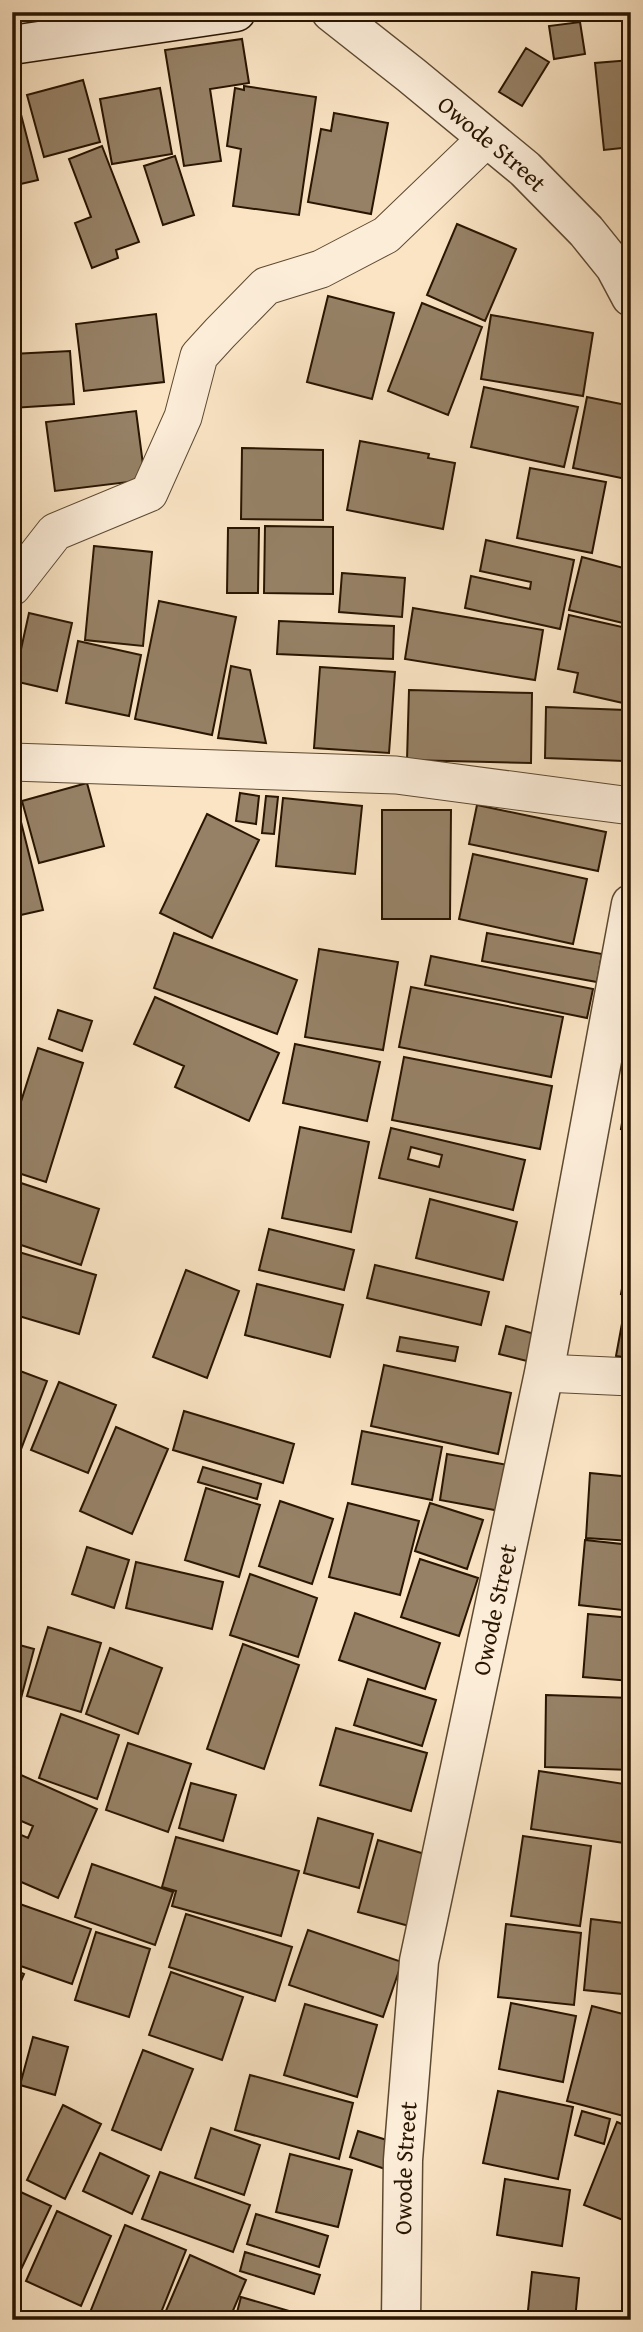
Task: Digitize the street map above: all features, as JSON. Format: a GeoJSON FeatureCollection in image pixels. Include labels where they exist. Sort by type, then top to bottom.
{"type":"FeatureCollection","features":[{"type":"Feature","properties":{"kind":"street"},"geometry":{"type":"LineString","coordinates":[[12,45],[146,19],[236,12]]}},
{"type":"Feature","properties":{"kind":"street","name":"Owode Street"},"geometry":{"type":"LineString","coordinates":[[331,12],[534,178],[626,275]]}},
{"type":"Feature","properties":{"kind":"street"},"geometry":{"type":"LineString","coordinates":[[12,587],[55,532],[149,493],[183,417],[199,356],[266,286],[321,269],[386,235],[487,138]]}},
{"type":"Feature","properties":{"kind":"street"},"geometry":{"type":"LineString","coordinates":[[12,762],[396,775],[631,806]]}},
{"type":"Feature","properties":{"kind":"street","name":"Owode Street"},"geometry":{"type":"LineString","coordinates":[[401,2320],[403,2160],[419,1961],[544,1373],[631,904]]}},
{"type":"Feature","properties":{"kind":"street"},"geometry":{"type":"LineString","coordinates":[[544,1373],[631,1377]]}},
{"type":"Feature","properties":{"kind":"building"},"geometry":{"type":"Polygon","coordinates":[[[580,22],[585,54],[554,59],[549,26],[580,22]]]}},
{"type":"Feature","properties":{"kind":"building"},"geometry":{"type":"Polygon","coordinates":[[[242,39],[249,83],[210,89],[221,161],[184,166],[165,50],[242,39]]]}},
{"type":"Feature","properties":{"kind":"building"},"geometry":{"type":"Polygon","coordinates":[[[526,48],[549,62],[522,106],[499,92],[526,48]]]}},
{"type":"Feature","properties":{"kind":"building"},"geometry":{"type":"Polygon","coordinates":[[[631,60],[631,147],[604,150],[595,63],[631,60]]]}},
{"type":"Feature","properties":{"kind":"building"},"geometry":{"type":"Polygon","coordinates":[[[83,80],[100,142],[44,157],[27,95],[83,80]]]}},
{"type":"Feature","properties":{"kind":"building"},"geometry":{"type":"Polygon","coordinates":[[[244,86],[316,97],[299,215],[233,206],[241,149],[227,146],[235,88],[244,90],[244,86]]]}},
{"type":"Feature","properties":{"kind":"building"},"geometry":{"type":"Polygon","coordinates":[[[160,88],[172,154],[112,164],[100,99],[160,88]]]}},
{"type":"Feature","properties":{"kind":"building"},"geometry":{"type":"Polygon","coordinates":[[[18,103],[38,180],[12,186],[12,104],[18,103]]]}},
{"type":"Feature","properties":{"kind":"building"},"geometry":{"type":"Polygon","coordinates":[[[334,113],[388,123],[371,214],[308,202],[321,129],[331,131],[334,113]]]}},
{"type":"Feature","properties":{"kind":"building"},"geometry":{"type":"Polygon","coordinates":[[[102,146],[139,242],[116,250],[118,258],[92,268],[75,223],[91,217],[69,159],[102,146]]]}},
{"type":"Feature","properties":{"kind":"building"},"geometry":{"type":"Polygon","coordinates":[[[175,156],[194,215],[163,225],[144,166],[175,156]]]}},
{"type":"Feature","properties":{"kind":"building"},"geometry":{"type":"Polygon","coordinates":[[[457,224],[516,249],[485,321],[427,295],[457,224]]]}},
{"type":"Feature","properties":{"kind":"building"},"geometry":{"type":"Polygon","coordinates":[[[328,296],[394,313],[372,399],[307,382],[328,296]]]}},
{"type":"Feature","properties":{"kind":"building"},"geometry":{"type":"Polygon","coordinates":[[[422,303],[482,327],[448,415],[388,391],[422,303]]]}},
{"type":"Feature","properties":{"kind":"building"},"geometry":{"type":"Polygon","coordinates":[[[156,314],[164,382],[84,391],[76,324],[156,314]]]}},
{"type":"Feature","properties":{"kind":"building"},"geometry":{"type":"Polygon","coordinates":[[[491,315],[593,333],[583,396],[481,379],[491,315]]]}},
{"type":"Feature","properties":{"kind":"building"},"geometry":{"type":"Polygon","coordinates":[[[70,351],[74,404],[12,408],[12,354],[70,351]]]}},
{"type":"Feature","properties":{"kind":"building"},"geometry":{"type":"Polygon","coordinates":[[[484,387],[578,407],[564,467],[471,447],[484,387]]]}},
{"type":"Feature","properties":{"kind":"building"},"geometry":{"type":"Polygon","coordinates":[[[587,397],[631,406],[631,480],[573,468],[587,397]]]}},
{"type":"Feature","properties":{"kind":"building"},"geometry":{"type":"Polygon","coordinates":[[[136,411],[145,480],[55,491],[46,422],[136,411]]]}},
{"type":"Feature","properties":{"kind":"building"},"geometry":{"type":"Polygon","coordinates":[[[360,441],[429,454],[428,458],[455,463],[443,529],[347,510],[360,441]]]}},
{"type":"Feature","properties":{"kind":"building"},"geometry":{"type":"Polygon","coordinates":[[[242,448],[323,450],[323,520],[241,519],[242,448]]]}},
{"type":"Feature","properties":{"kind":"building"},"geometry":{"type":"Polygon","coordinates":[[[530,468],[606,482],[592,553],[517,538],[530,468]]]}},
{"type":"Feature","properties":{"kind":"building"},"geometry":{"type":"Polygon","coordinates":[[[265,526],[333,527],[333,594],[264,593],[265,526]]]}},
{"type":"Feature","properties":{"kind":"building"},"geometry":{"type":"Polygon","coordinates":[[[228,528],[259,528],[258,593],[227,593],[228,528]]]}},
{"type":"Feature","properties":{"kind":"building"},"geometry":{"type":"Polygon","coordinates":[[[486,540],[574,560],[560,629],[465,608],[471,576],[530,589],[531,582],[480,571],[486,540]]]}},
{"type":"Feature","properties":{"kind":"building"},"geometry":{"type":"Polygon","coordinates":[[[94,546],[152,552],[143,646],[85,640],[94,546]]]}},
{"type":"Feature","properties":{"kind":"building"},"geometry":{"type":"Polygon","coordinates":[[[582,557],[631,570],[631,625],[569,610],[582,557]]]}},
{"type":"Feature","properties":{"kind":"building"},"geometry":{"type":"Polygon","coordinates":[[[342,573],[405,578],[402,617],[339,612],[342,573]]]}},
{"type":"Feature","properties":{"kind":"building"},"geometry":{"type":"Polygon","coordinates":[[[159,601],[236,617],[212,735],[135,719],[159,601]]]}},
{"type":"Feature","properties":{"kind":"building"},"geometry":{"type":"Polygon","coordinates":[[[413,608],[543,630],[535,680],[405,659],[413,608]]]}},
{"type":"Feature","properties":{"kind":"building"},"geometry":{"type":"Polygon","coordinates":[[[29,613],[72,623],[57,691],[14,681],[29,613]]]}},
{"type":"Feature","properties":{"kind":"building"},"geometry":{"type":"Polygon","coordinates":[[[569,615],[631,629],[631,667],[623,703],[574,692],[578,673],[558,669],[569,615]]]}},
{"type":"Feature","properties":{"kind":"building"},"geometry":{"type":"Polygon","coordinates":[[[279,621],[394,626],[393,659],[277,654],[279,621]]]}},
{"type":"Feature","properties":{"kind":"building"},"geometry":{"type":"Polygon","coordinates":[[[78,641],[141,655],[129,716],[66,703],[78,641]]]}},
{"type":"Feature","properties":{"kind":"building"},"geometry":{"type":"Polygon","coordinates":[[[231,666],[250,670],[266,743],[218,738],[231,666]]]}},
{"type":"Feature","properties":{"kind":"building"},"geometry":{"type":"Polygon","coordinates":[[[320,667],[395,672],[389,753],[314,748],[320,667]]]}},
{"type":"Feature","properties":{"kind":"building"},"geometry":{"type":"Polygon","coordinates":[[[409,690],[532,693],[531,763],[407,760],[409,690]]]}},
{"type":"Feature","properties":{"kind":"building"},"geometry":{"type":"Polygon","coordinates":[[[546,707],[626,710],[624,761],[545,758],[546,707]]]}},
{"type":"Feature","properties":{"kind":"building"},"geometry":{"type":"Polygon","coordinates":[[[87,783],[104,846],[39,863],[22,801],[87,783]]]}},
{"type":"Feature","properties":{"kind":"building"},"geometry":{"type":"Polygon","coordinates":[[[240,793],[259,796],[256,824],[236,821],[240,793]]]}},
{"type":"Feature","properties":{"kind":"building"},"geometry":{"type":"Polygon","coordinates":[[[266,796],[278,797],[274,834],[262,833],[266,796]]]}},
{"type":"Feature","properties":{"kind":"building"},"geometry":{"type":"Polygon","coordinates":[[[283,798],[362,806],[355,874],[276,866],[283,798]]]}},
{"type":"Feature","properties":{"kind":"building"},"geometry":{"type":"Polygon","coordinates":[[[477,805],[606,832],[598,871],[469,844],[477,805]]]}},
{"type":"Feature","properties":{"kind":"building"},"geometry":{"type":"Polygon","coordinates":[[[17,806],[43,910],[12,917],[12,807],[17,806]]]}},
{"type":"Feature","properties":{"kind":"building"},"geometry":{"type":"Polygon","coordinates":[[[382,810],[451,810],[450,919],[382,919],[382,810]]]}},
{"type":"Feature","properties":{"kind":"building"},"geometry":{"type":"Polygon","coordinates":[[[207,814],[259,840],[212,938],[160,913],[207,814]]]}},
{"type":"Feature","properties":{"kind":"building"},"geometry":{"type":"Polygon","coordinates":[[[473,854],[587,879],[573,944],[459,919],[473,854]]]}},
{"type":"Feature","properties":{"kind":"building"},"geometry":{"type":"Polygon","coordinates":[[[174,933],[297,980],[277,1034],[154,988],[174,933]]]}},
{"type":"Feature","properties":{"kind":"building"},"geometry":{"type":"Polygon","coordinates":[[[487,933],[602,954],[597,982],[482,961],[487,933]]]}},
{"type":"Feature","properties":{"kind":"building"},"geometry":{"type":"Polygon","coordinates":[[[319,949],[398,962],[383,1050],[305,1037],[319,949]]]}},
{"type":"Feature","properties":{"kind":"building"},"geometry":{"type":"Polygon","coordinates":[[[431,956],[593,989],[587,1018],[425,985],[431,956]]]}},
{"type":"Feature","properties":{"kind":"building"},"geometry":{"type":"Polygon","coordinates":[[[411,987],[563,1017],[551,1077],[399,1047],[411,987]]]}},
{"type":"Feature","properties":{"kind":"building"},"geometry":{"type":"Polygon","coordinates":[[[155,997],[279,1053],[249,1121],[175,1087],[184,1066],[134,1044],[155,997]]]}},
{"type":"Feature","properties":{"kind":"building"},"geometry":{"type":"Polygon","coordinates":[[[58,1010],[92,1021],[82,1051],[49,1039],[58,1010]]]}},
{"type":"Feature","properties":{"kind":"building"},"geometry":{"type":"Polygon","coordinates":[[[295,1044],[380,1062],[367,1121],[283,1103],[295,1044]]]}},
{"type":"Feature","properties":{"kind":"building"},"geometry":{"type":"Polygon","coordinates":[[[38,1048],[83,1063],[46,1182],[12,1171],[12,1130],[38,1048]]]}},
{"type":"Feature","properties":{"kind":"building"},"geometry":{"type":"Polygon","coordinates":[[[404,1057],[552,1086],[540,1149],[392,1120],[404,1057]]]}},
{"type":"Feature","properties":{"kind":"building"},"geometry":{"type":"Polygon","coordinates":[[[631,1081],[631,1130],[621,1129],[631,1081]]]}},
{"type":"Feature","properties":{"kind":"building"},"geometry":{"type":"Polygon","coordinates":[[[300,1127],[369,1142],[351,1232],[282,1218],[300,1127]]]}},
{"type":"Feature","properties":{"kind":"building"},"geometry":{"type":"Polygon","coordinates":[[[391,1128],[525,1160],[513,1210],[379,1178],[391,1128]],[[411,1147],[408,1159],[439,1167],[442,1155],[411,1147]]]}},
{"type":"Feature","properties":{"kind":"building"},"geometry":{"type":"Polygon","coordinates":[[[12,1180],[99,1209],[81,1265],[12,1242],[12,1180]]]}},
{"type":"Feature","properties":{"kind":"building"},"geometry":{"type":"Polygon","coordinates":[[[430,1199],[517,1222],[503,1280],[416,1258],[430,1199]]]}},
{"type":"Feature","properties":{"kind":"building"},"geometry":{"type":"Polygon","coordinates":[[[269,1229],[354,1250],[344,1290],[259,1270],[269,1229]]]}},
{"type":"Feature","properties":{"kind":"building"},"geometry":{"type":"Polygon","coordinates":[[[631,1244],[631,1295],[621,1294],[631,1244]]]}},
{"type":"Feature","properties":{"kind":"building"},"geometry":{"type":"Polygon","coordinates":[[[12,1250],[96,1275],[79,1334],[12,1314],[12,1250]]]}},
{"type":"Feature","properties":{"kind":"building"},"geometry":{"type":"Polygon","coordinates":[[[375,1265],[489,1292],[481,1325],[367,1298],[375,1265]]]}},
{"type":"Feature","properties":{"kind":"building"},"geometry":{"type":"Polygon","coordinates":[[[186,1270],[239,1291],[207,1378],[153,1357],[186,1270]]]}},
{"type":"Feature","properties":{"kind":"building"},"geometry":{"type":"Polygon","coordinates":[[[257,1284],[343,1305],[330,1357],[245,1335],[257,1284]]]}},
{"type":"Feature","properties":{"kind":"building"},"geometry":{"type":"Polygon","coordinates":[[[626,1302],[631,1303],[631,1358],[616,1356],[626,1302]]]}},
{"type":"Feature","properties":{"kind":"building"},"geometry":{"type":"Polygon","coordinates":[[[506,1326],[538,1335],[531,1362],[499,1354],[506,1326]]]}},
{"type":"Feature","properties":{"kind":"building"},"geometry":{"type":"Polygon","coordinates":[[[400,1337],[458,1347],[455,1361],[397,1351],[400,1337]]]}},
{"type":"Feature","properties":{"kind":"building"},"geometry":{"type":"Polygon","coordinates":[[[384,1365],[511,1393],[498,1454],[371,1426],[384,1365]]]}},
{"type":"Feature","properties":{"kind":"building"},"geometry":{"type":"Polygon","coordinates":[[[12,1368],[47,1381],[12,1473],[12,1368]]]}},
{"type":"Feature","properties":{"kind":"building"},"geometry":{"type":"Polygon","coordinates":[[[59,1382],[116,1405],[88,1473],[31,1450],[59,1382]]]}},
{"type":"Feature","properties":{"kind":"building"},"geometry":{"type":"Polygon","coordinates":[[[184,1411],[294,1444],[283,1483],[173,1450],[184,1411]]]}},
{"type":"Feature","properties":{"kind":"building"},"geometry":{"type":"Polygon","coordinates":[[[116,1427],[168,1449],[132,1534],[80,1511],[116,1427]]]}},
{"type":"Feature","properties":{"kind":"building"},"geometry":{"type":"Polygon","coordinates":[[[362,1431],[442,1447],[432,1500],[352,1484],[362,1431]]]}},
{"type":"Feature","properties":{"kind":"building"},"geometry":{"type":"Polygon","coordinates":[[[447,1454],[508,1465],[500,1511],[440,1500],[447,1454]]]}},
{"type":"Feature","properties":{"kind":"building"},"geometry":{"type":"Polygon","coordinates":[[[203,1467],[261,1484],[257,1499],[198,1482],[203,1467]]]}},
{"type":"Feature","properties":{"kind":"building"},"geometry":{"type":"Polygon","coordinates":[[[590,1473],[631,1477],[631,1541],[586,1538],[590,1473]]]}},
{"type":"Feature","properties":{"kind":"building"},"geometry":{"type":"Polygon","coordinates":[[[206,1488],[260,1505],[239,1577],[185,1560],[206,1488]]]}},
{"type":"Feature","properties":{"kind":"building"},"geometry":{"type":"Polygon","coordinates":[[[280,1501],[333,1519],[312,1584],[259,1566],[280,1501]]]}},
{"type":"Feature","properties":{"kind":"building"},"geometry":{"type":"Polygon","coordinates":[[[348,1503],[419,1521],[400,1595],[329,1577],[348,1503]]]}},
{"type":"Feature","properties":{"kind":"building"},"geometry":{"type":"Polygon","coordinates":[[[430,1503],[483,1520],[467,1569],[415,1551],[430,1503]]]}},
{"type":"Feature","properties":{"kind":"building"},"geometry":{"type":"Polygon","coordinates":[[[585,1540],[631,1545],[631,1611],[579,1605],[585,1540]]]}},
{"type":"Feature","properties":{"kind":"building"},"geometry":{"type":"Polygon","coordinates":[[[87,1547],[129,1560],[114,1608],[72,1594],[87,1547]]]}},
{"type":"Feature","properties":{"kind":"building"},"geometry":{"type":"Polygon","coordinates":[[[420,1559],[478,1578],[459,1636],[401,1617],[420,1559]]]}},
{"type":"Feature","properties":{"kind":"building"},"geometry":{"type":"Polygon","coordinates":[[[136,1562],[223,1582],[212,1629],[126,1608],[136,1562]]]}},
{"type":"Feature","properties":{"kind":"building"},"geometry":{"type":"Polygon","coordinates":[[[250,1574],[317,1598],[298,1657],[230,1635],[250,1574]]]}},
{"type":"Feature","properties":{"kind":"building"},"geometry":{"type":"Polygon","coordinates":[[[355,1613],[440,1643],[425,1689],[339,1660],[355,1613]]]}},
{"type":"Feature","properties":{"kind":"building"},"geometry":{"type":"Polygon","coordinates":[[[588,1614],[631,1618],[631,1681],[583,1677],[588,1614]]]}},
{"type":"Feature","properties":{"kind":"building"},"geometry":{"type":"Polygon","coordinates":[[[48,1627],[101,1643],[81,1712],[27,1696],[48,1627]]]}},
{"type":"Feature","properties":{"kind":"building"},"geometry":{"type":"Polygon","coordinates":[[[12,1643],[34,1649],[15,1721],[12,1720],[12,1643]]]}},
{"type":"Feature","properties":{"kind":"building"},"geometry":{"type":"Polygon","coordinates":[[[243,1644],[299,1665],[264,1769],[207,1749],[243,1644]]]}},
{"type":"Feature","properties":{"kind":"building"},"geometry":{"type":"Polygon","coordinates":[[[110,1648],[162,1668],[138,1734],[86,1714],[110,1648]]]}},
{"type":"Feature","properties":{"kind":"building"},"geometry":{"type":"Polygon","coordinates":[[[368,1679],[436,1700],[422,1746],[354,1725],[368,1679]]]}},
{"type":"Feature","properties":{"kind":"building"},"geometry":{"type":"Polygon","coordinates":[[[546,1695],[631,1698],[631,1770],[545,1767],[546,1695]]]}},
{"type":"Feature","properties":{"kind":"building"},"geometry":{"type":"Polygon","coordinates":[[[61,1714],[119,1735],[97,1799],[39,1778],[61,1714]]]}},
{"type":"Feature","properties":{"kind":"building"},"geometry":{"type":"Polygon","coordinates":[[[336,1728],[427,1753],[411,1811],[320,1785],[336,1728]]]}},
{"type":"Feature","properties":{"kind":"building"},"geometry":{"type":"Polygon","coordinates":[[[128,1743],[191,1764],[168,1832],[106,1810],[128,1743]]]}},
{"type":"Feature","properties":{"kind":"building"},"geometry":{"type":"Polygon","coordinates":[[[12,1771],[97,1809],[58,1898],[12,1878],[12,1831],[28,1838],[33,1826],[12,1817],[12,1771]]]}},
{"type":"Feature","properties":{"kind":"building"},"geometry":{"type":"Polygon","coordinates":[[[539,1771],[631,1785],[631,1844],[531,1829],[539,1771]]]}},
{"type":"Feature","properties":{"kind":"building"},"geometry":{"type":"Polygon","coordinates":[[[191,1783],[236,1795],[223,1841],[179,1828],[191,1783]]]}},
{"type":"Feature","properties":{"kind":"building"},"geometry":{"type":"Polygon","coordinates":[[[318,1818],[373,1834],[359,1888],[304,1873],[318,1818]]]}},
{"type":"Feature","properties":{"kind":"building"},"geometry":{"type":"Polygon","coordinates":[[[523,1836],[591,1846],[580,1926],[511,1916],[523,1836]]]}},
{"type":"Feature","properties":{"kind":"building"},"geometry":{"type":"Polygon","coordinates":[[[176,1837],[299,1871],[281,1936],[172,1906],[176,1891],[162,1887],[176,1837]]]}},
{"type":"Feature","properties":{"kind":"building"},"geometry":{"type":"Polygon","coordinates":[[[378,1840],[428,1855],[409,1926],[358,1912],[378,1840]]]}},
{"type":"Feature","properties":{"kind":"building"},"geometry":{"type":"Polygon","coordinates":[[[92,1864],[173,1892],[155,1945],[75,1917],[92,1864]]]}},
{"type":"Feature","properties":{"kind":"building"},"geometry":{"type":"Polygon","coordinates":[[[17,1903],[91,1929],[72,1984],[12,1963],[12,1917],[17,1903]]]}},
{"type":"Feature","properties":{"kind":"building"},"geometry":{"type":"Polygon","coordinates":[[[186,1914],[292,1947],[275,2001],[169,1967],[186,1914]]]}},
{"type":"Feature","properties":{"kind":"building"},"geometry":{"type":"Polygon","coordinates":[[[591,1919],[631,1924],[631,1995],[584,1990],[591,1919]]]}},
{"type":"Feature","properties":{"kind":"building"},"geometry":{"type":"Polygon","coordinates":[[[506,1924],[581,1933],[574,2005],[498,1997],[506,1924]]]}},
{"type":"Feature","properties":{"kind":"building"},"geometry":{"type":"Polygon","coordinates":[[[308,1930],[402,1962],[383,2017],[289,1985],[308,1930]]]}},
{"type":"Feature","properties":{"kind":"building"},"geometry":{"type":"Polygon","coordinates":[[[96,1932],[150,1949],[129,2017],[75,2000],[96,1932]]]}},
{"type":"Feature","properties":{"kind":"building"},"geometry":{"type":"Polygon","coordinates":[[[12,1969],[24,1974],[12,2002],[12,1969]]]}},
{"type":"Feature","properties":{"kind":"building"},"geometry":{"type":"Polygon","coordinates":[[[171,1972],[243,1997],[222,2060],[149,2035],[171,1972]]]}},
{"type":"Feature","properties":{"kind":"building"},"geometry":{"type":"Polygon","coordinates":[[[511,2003],[576,2016],[563,2082],[499,2069],[511,2003]]]}},
{"type":"Feature","properties":{"kind":"building"},"geometry":{"type":"Polygon","coordinates":[[[305,2004],[377,2025],[357,2097],[284,2075],[305,2004]]]}},
{"type":"Feature","properties":{"kind":"building"},"geometry":{"type":"Polygon","coordinates":[[[592,2006],[631,2016],[631,2118],[567,2101],[592,2006]]]}},
{"type":"Feature","properties":{"kind":"building"},"geometry":{"type":"Polygon","coordinates":[[[33,2037],[68,2047],[55,2095],[20,2085],[33,2037]]]}},
{"type":"Feature","properties":{"kind":"building"},"geometry":{"type":"Polygon","coordinates":[[[143,2050],[193,2069],[161,2150],[112,2130],[143,2050]]]}},
{"type":"Feature","properties":{"kind":"building"},"geometry":{"type":"Polygon","coordinates":[[[250,2075],[353,2103],[339,2159],[235,2130],[250,2075]]]}},
{"type":"Feature","properties":{"kind":"building"},"geometry":{"type":"Polygon","coordinates":[[[498,2091],[573,2107],[558,2179],[483,2163],[498,2091]]]}},
{"type":"Feature","properties":{"kind":"building"},"geometry":{"type":"Polygon","coordinates":[[[63,2105],[101,2124],[65,2199],[27,2180],[63,2105]]]}},
{"type":"Feature","properties":{"kind":"building"},"geometry":{"type":"Polygon","coordinates":[[[582,2111],[610,2119],[604,2144],[575,2135],[582,2111]]]}},
{"type":"Feature","properties":{"kind":"building"},"geometry":{"type":"Polygon","coordinates":[[[617,2122],[631,2128],[631,2223],[584,2205],[617,2122]]]}},
{"type":"Feature","properties":{"kind":"building"},"geometry":{"type":"Polygon","coordinates":[[[211,2128],[260,2145],[244,2195],[195,2178],[211,2128]]]}},
{"type":"Feature","properties":{"kind":"building"},"geometry":{"type":"Polygon","coordinates":[[[358,2131],[393,2142],[385,2169],[350,2157],[358,2131]]]}},
{"type":"Feature","properties":{"kind":"building"},"geometry":{"type":"Polygon","coordinates":[[[100,2153],[149,2176],[132,2214],[83,2191],[100,2153]]]}},
{"type":"Feature","properties":{"kind":"building"},"geometry":{"type":"Polygon","coordinates":[[[290,2154],[352,2170],[338,2227],[276,2212],[290,2154]]]}},
{"type":"Feature","properties":{"kind":"building"},"geometry":{"type":"Polygon","coordinates":[[[160,2172],[250,2205],[233,2252],[142,2219],[160,2172]]]}},
{"type":"Feature","properties":{"kind":"building"},"geometry":{"type":"Polygon","coordinates":[[[505,2179],[570,2190],[562,2246],[497,2235],[505,2179]]]}},
{"type":"Feature","properties":{"kind":"building"},"geometry":{"type":"Polygon","coordinates":[[[12,2188],[51,2206],[17,2278],[12,2276],[12,2188]]]}},
{"type":"Feature","properties":{"kind":"building"},"geometry":{"type":"Polygon","coordinates":[[[57,2211],[111,2236],[81,2306],[26,2281],[57,2211]]]}},
{"type":"Feature","properties":{"kind":"building"},"geometry":{"type":"Polygon","coordinates":[[[256,2214],[328,2236],[319,2267],[247,2244],[256,2214]]]}},
{"type":"Feature","properties":{"kind":"building"},"geometry":{"type":"Polygon","coordinates":[[[125,2225],[186,2250],[158,2320],[87,2320],[125,2225]]]}},
{"type":"Feature","properties":{"kind":"building"},"geometry":{"type":"Polygon","coordinates":[[[245,2252],[320,2275],[314,2294],[240,2271],[245,2252]]]}},
{"type":"Feature","properties":{"kind":"building"},"geometry":{"type":"Polygon","coordinates":[[[190,2255],[246,2280],[229,2320],[162,2320],[190,2255]]]}},
{"type":"Feature","properties":{"kind":"building"},"geometry":{"type":"Polygon","coordinates":[[[532,2272],[579,2278],[575,2320],[527,2320],[532,2272]]]}},
{"type":"Feature","properties":{"kind":"building"},"geometry":{"type":"Polygon","coordinates":[[[241,2297],[320,2320],[235,2320],[241,2297]]]}}]}
